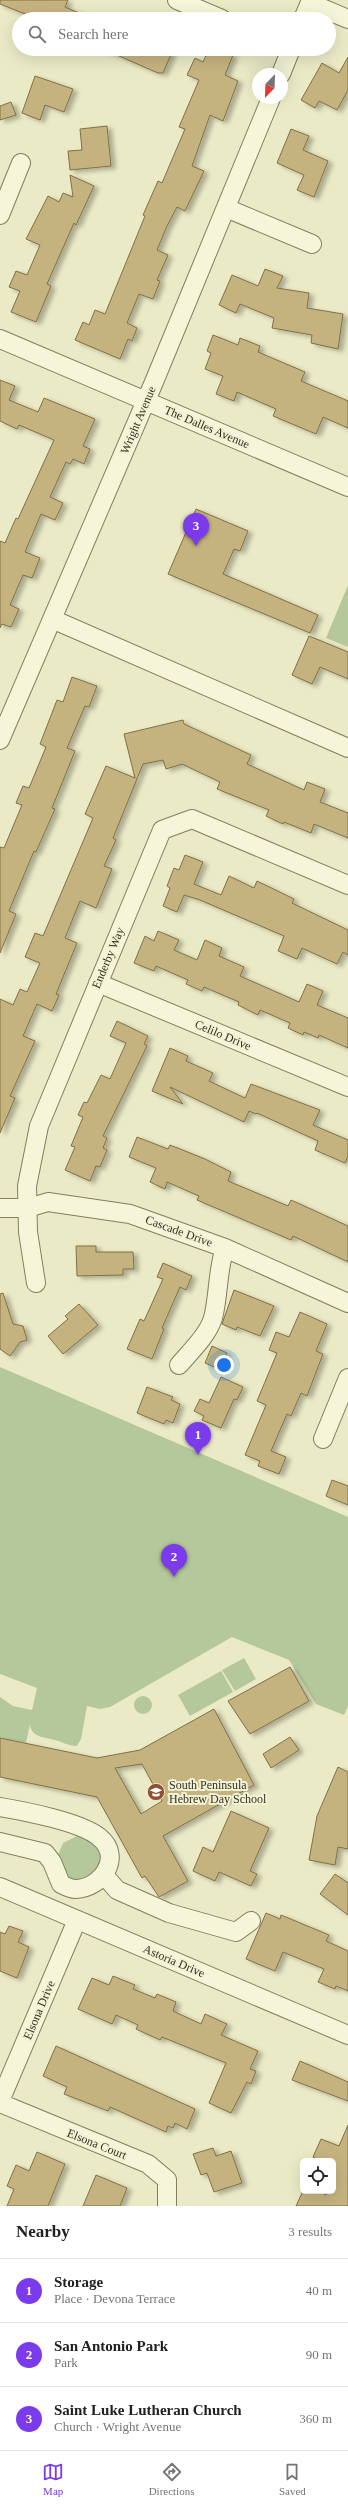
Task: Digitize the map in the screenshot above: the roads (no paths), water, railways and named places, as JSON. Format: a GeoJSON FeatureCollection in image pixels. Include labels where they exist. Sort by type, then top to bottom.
{"type":"FeatureCollection","features":[{"type":"Feature","properties":{"kind":"street"},"geometry":{"type":"LineString","coordinates":[[177,0],[205,12]]}},
{"type":"Feature","properties":{"kind":"street"},"geometry":{"type":"LineString","coordinates":[[308,7],[325,12]]}},
{"type":"Feature","properties":{"kind":"street"},"geometry":{"type":"LineString","coordinates":[[336,15],[348,19]]}},
{"type":"Feature","properties":{"kind":"street"},"geometry":{"type":"LineString","coordinates":[[283,68],[288,56]]}},
{"type":"Feature","properties":{"kind":"street","name":"Wright Avenue"},"geometry":{"type":"LineString","coordinates":[[0,740],[146,401],[269,104]]}},
{"type":"Feature","properties":{"kind":"street"},"geometry":{"type":"LineString","coordinates":[[0,215],[21,164]]}},
{"type":"Feature","properties":{"kind":"street"},"geometry":{"type":"LineString","coordinates":[[226,208],[312,244]]}},
{"type":"Feature","properties":{"kind":"street","name":"The Dalles Avenue"},"geometry":{"type":"LineString","coordinates":[[0,339],[348,486]]}},
{"type":"Feature","properties":{"kind":"street"},"geometry":{"type":"LineString","coordinates":[[52,619],[348,748]]}},
{"type":"Feature","properties":{"kind":"street","name":"Enderby Way"},"geometry":{"type":"LineString","coordinates":[[36,1283],[28,1232],[27,1186],[39,1126],[162,830],[192,819],[348,885]]}},
{"type":"Feature","properties":{"kind":"street","name":"Celilo Drive"},"geometry":{"type":"LineString","coordinates":[[98,982],[348,1087]]}},
{"type":"Feature","properties":{"kind":"street","name":"Cascade Drive"},"geometry":{"type":"LineString","coordinates":[[0,1208],[28,1208],[48,1202],[130,1214],[225,1248],[348,1303]]}},
{"type":"Feature","properties":{"kind":"street"},"geometry":{"type":"LineString","coordinates":[[179,1366],[199,1342],[212,1319],[218,1269],[225,1248]]}},
{"type":"Feature","properties":{"kind":"street"},"geometry":{"type":"LineString","coordinates":[[322,1439],[348,1378]]}},
{"type":"Feature","properties":{"kind":"street"},"geometry":{"type":"LineString","coordinates":[[0,1807],[49,1818],[92,1832],[100,1837],[110,1853],[110,1863],[104,1875],[94,1885],[67,1887],[55,1900],[46,1906]]}},
{"type":"Feature","properties":{"kind":"street"},"geometry":{"type":"LineString","coordinates":[[0,1842],[45,1853],[67,1887]]}},
{"type":"Feature","properties":{"kind":"street"},"geometry":{"type":"LineString","coordinates":[[104,1875],[117,1890],[169,1913],[236,1932],[251,1921]]}},
{"type":"Feature","properties":{"kind":"street","name":"Astoria Drive"},"geometry":{"type":"LineString","coordinates":[[0,1887],[348,2035]]}},
{"type":"Feature","properties":{"kind":"street","name":"Elsona Drive"},"geometry":{"type":"LineString","coordinates":[[0,2102],[72,1918],[66,1906],[67,1887]]}},
{"type":"Feature","properties":{"kind":"street","name":"Elsona Court"},"geometry":{"type":"LineString","coordinates":[[0,2102],[148,2164],[167,2180],[167,2206]]}},
{"type":"Feature","properties":{"kind":"place","name":"Saint Luke Lutheran Church"},"geometry":{"type":"Point","coordinates":[196,546]}},
{"type":"Feature","properties":{"kind":"place","name":"Storage"},"geometry":{"type":"Point","coordinates":[198,1455]}},
{"type":"Feature","properties":{"kind":"place","name":"San Antonio Park"},"geometry":{"type":"Point","coordinates":[174,1577]}},
{"type":"Feature","properties":{"kind":"place","name":"South Peninsula Hebrew Day School"},"geometry":{"type":"Point","coordinates":[156,1792]}}]}
